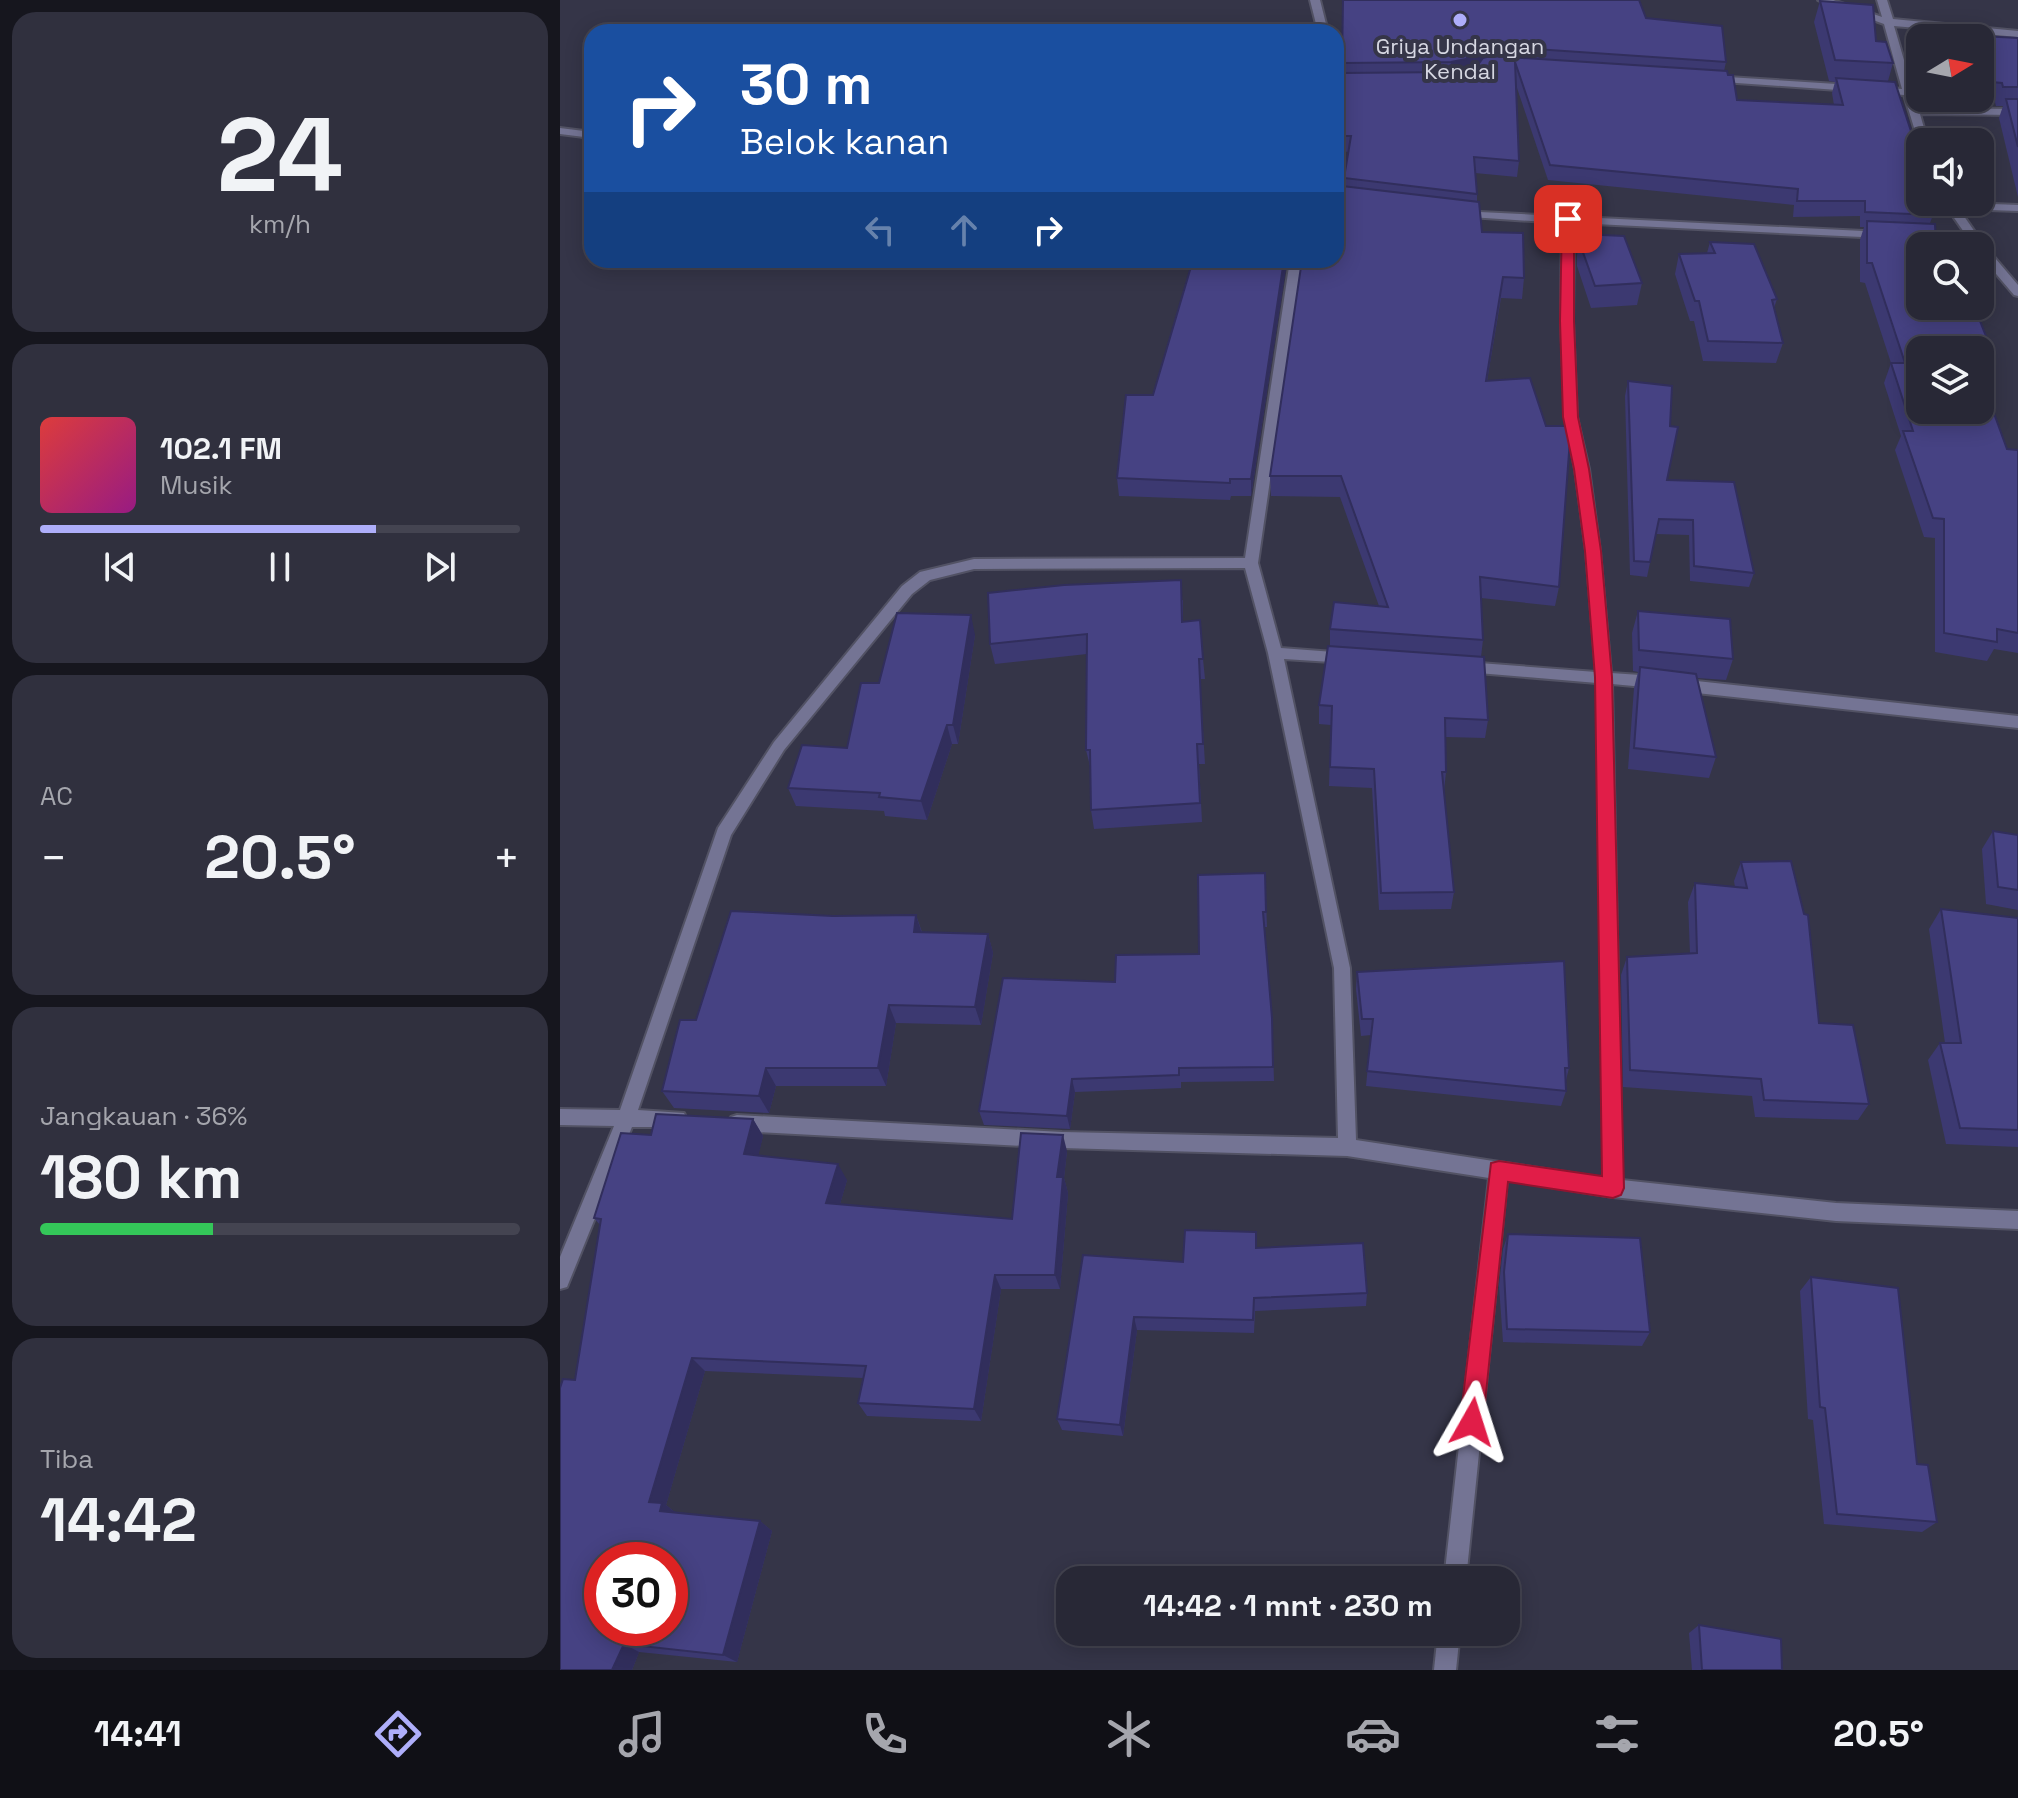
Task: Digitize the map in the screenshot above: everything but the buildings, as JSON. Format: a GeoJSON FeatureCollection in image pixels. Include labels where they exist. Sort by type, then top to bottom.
{"type":"FeatureCollection","features":[{"type":"Feature","properties":{"kind":"street"},"geometry":{"type":"LineString","coordinates":[[1315,0],[1321,24]]}},
{"type":"Feature","properties":{"kind":"street"},"geometry":{"type":"LineString","coordinates":[[1823,0],[1888,22],[2018,34]]}},
{"type":"Feature","properties":{"kind":"street"},"geometry":{"type":"LineString","coordinates":[[1882,0],[1906,88]]}},
{"type":"Feature","properties":{"kind":"street"},"geometry":{"type":"LineString","coordinates":[[1702,79],[1906,92]]}},
{"type":"Feature","properties":{"kind":"street"},"geometry":{"type":"LineString","coordinates":[[1994,112],[2018,112]]}},
{"type":"Feature","properties":{"kind":"street"},"geometry":{"type":"LineString","coordinates":[[560,131],[584,134]]}},
{"type":"Feature","properties":{"kind":"street"},"geometry":{"type":"LineString","coordinates":[[1994,206],[2018,208]]}},
{"type":"Feature","properties":{"kind":"street"},"geometry":{"type":"LineString","coordinates":[[1446,213],[1906,240]]}},
{"type":"Feature","properties":{"kind":"street"},"geometry":{"type":"LineString","coordinates":[[1568,219],[1567,321],[1571,417],[1582,469],[1593,551],[1604,677],[1613,1188]]}},
{"type":"Feature","properties":{"kind":"street"},"geometry":{"type":"LineString","coordinates":[[1994,264],[2018,292]]}},
{"type":"Feature","properties":{"kind":"street"},"geometry":{"type":"LineString","coordinates":[[1295,268],[1251,563],[1275,653],[1342,968],[1347,1147]]}},
{"type":"Feature","properties":{"kind":"street"},"geometry":{"type":"LineString","coordinates":[[560,1280],[627,1117],[724,833],[779,746],[907,590],[925,576],[974,564],[1251,563]]}},
{"type":"Feature","properties":{"kind":"street"},"geometry":{"type":"LineString","coordinates":[[1275,653],[1369,660]]}},
{"type":"Feature","properties":{"kind":"street"},"geometry":{"type":"LineString","coordinates":[[1447,666],[1604,677],[2018,722]]}},
{"type":"Feature","properties":{"kind":"street"},"geometry":{"type":"LineString","coordinates":[[560,1117],[627,1117],[1062,1140],[1347,1147],[1613,1188],[1836,1212],[2018,1220]]}},
{"type":"Feature","properties":{"kind":"street"},"geometry":{"type":"LineString","coordinates":[[1457,1566],[1499,1170]]}},
{"type":"Feature","properties":{"kind":"street"},"geometry":{"type":"LineString","coordinates":[[1445,1670],[1448,1646]]}},
{"type":"Feature","properties":{"kind":"place","name":"Griya Undangan Kendal"},"geometry":{"type":"Point","coordinates":[1460,20]}},
{"type":"Feature","properties":{"kind":"route"},"geometry":{"type":"LineString","coordinates":[[1472,1422],[1499,1170],[1613,1188],[1604,677],[1593,551],[1582,469],[1571,417],[1567,321],[1568,219]]}}]}
